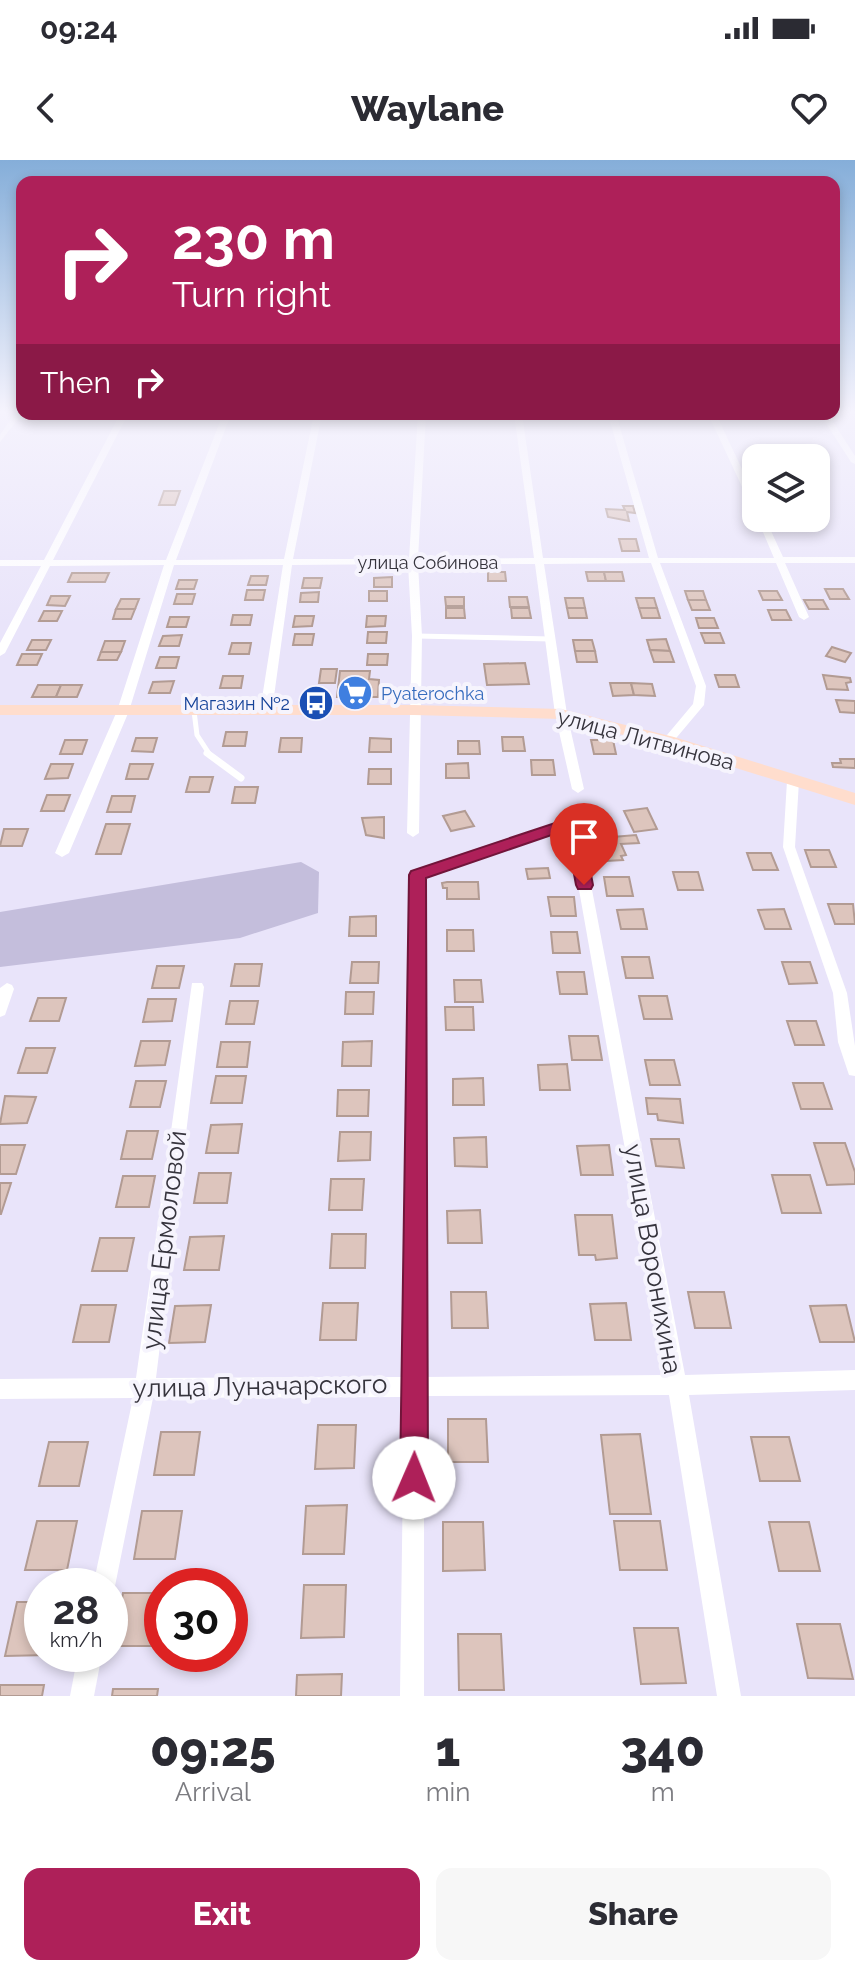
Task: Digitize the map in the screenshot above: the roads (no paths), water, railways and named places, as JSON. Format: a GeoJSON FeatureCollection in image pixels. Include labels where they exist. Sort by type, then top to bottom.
{"type":"FeatureCollection","features":[{"type":"Feature","properties":{"kind":"street"},"geometry":{"type":"LineString","coordinates":[[0,653],[89,482]]}},
{"type":"Feature","properties":{"kind":"street"},"geometry":{"type":"LineString","coordinates":[[62,853],[123,711],[170,562],[201,482]]}},
{"type":"Feature","properties":{"kind":"street"},"geometry":{"type":"LineString","coordinates":[[266,711],[288,562],[304,482]]}},
{"type":"Feature","properties":{"kind":"street"},"geometry":{"type":"LineString","coordinates":[[413,833],[417,636],[413,562],[418,482]]}},
{"type":"Feature","properties":{"kind":"street"},"geometry":{"type":"LineString","coordinates":[[528,482],[561,714],[578,789]]}},
{"type":"Feature","properties":{"kind":"street"},"geometry":{"type":"LineString","coordinates":[[632,482],[655,562],[701,686],[698,705],[668,741]]}},
{"type":"Feature","properties":{"kind":"street"},"geometry":{"type":"LineString","coordinates":[[768,532],[804,617]]}},
{"type":"Feature","properties":{"kind":"street","name":"улица Собинова"},"geometry":{"type":"LineString","coordinates":[[0,563],[855,560]]}},
{"type":"Feature","properties":{"kind":"street","name":"улица Литвинова"},"geometry":{"type":"LineString","coordinates":[[0,710],[414,710],[561,714],[668,741],[855,799]]}},
{"type":"Feature","properties":{"kind":"street"},"geometry":{"type":"LineString","coordinates":[[793,781],[789,847],[840,993],[846,1042],[855,1070]]}},
{"type":"Feature","properties":{"kind":"street","name":"улица Воронихина"},"geometry":{"type":"LineString","coordinates":[[573,822],[677,1385],[729,1696]]}},
{"type":"Feature","properties":{"kind":"street"},"geometry":{"type":"LineString","coordinates":[[412,1696],[417,875]]}},
{"type":"Feature","properties":{"kind":"street","name":"улица Ермоловой"},"geometry":{"type":"LineString","coordinates":[[108,1568],[145,1388],[197,987]]}},
{"type":"Feature","properties":{"kind":"street"},"geometry":{"type":"LineString","coordinates":[[0,1011],[7,989]]}},
{"type":"Feature","properties":{"kind":"street","name":"улица Луначарского"},"geometry":{"type":"LineString","coordinates":[[0,1389],[677,1385],[855,1380]]}},
{"type":"Feature","properties":{"kind":"street"},"geometry":{"type":"LineString","coordinates":[[82,1696],[87,1672]]}},
{"type":"Feature","properties":{"kind":"lane"},"geometry":{"type":"LineString","coordinates":[[417,636],[550,639]]}},
{"type":"Feature","properties":{"kind":"lane"},"geometry":{"type":"LineString","coordinates":[[194,711],[194,736],[210,757],[241,778]]}},
{"type":"Feature","properties":{"kind":"lane"},"geometry":{"type":"LineString","coordinates":[[417,875],[573,822]]}},
{"type":"Feature","properties":{"kind":"place","name":"Pyaterochka"},"geometry":{"type":"Point","coordinates":[355,693]}},
{"type":"Feature","properties":{"kind":"place","name":"Магазин №2"},"geometry":{"type":"Point","coordinates":[316,703]}}]}
